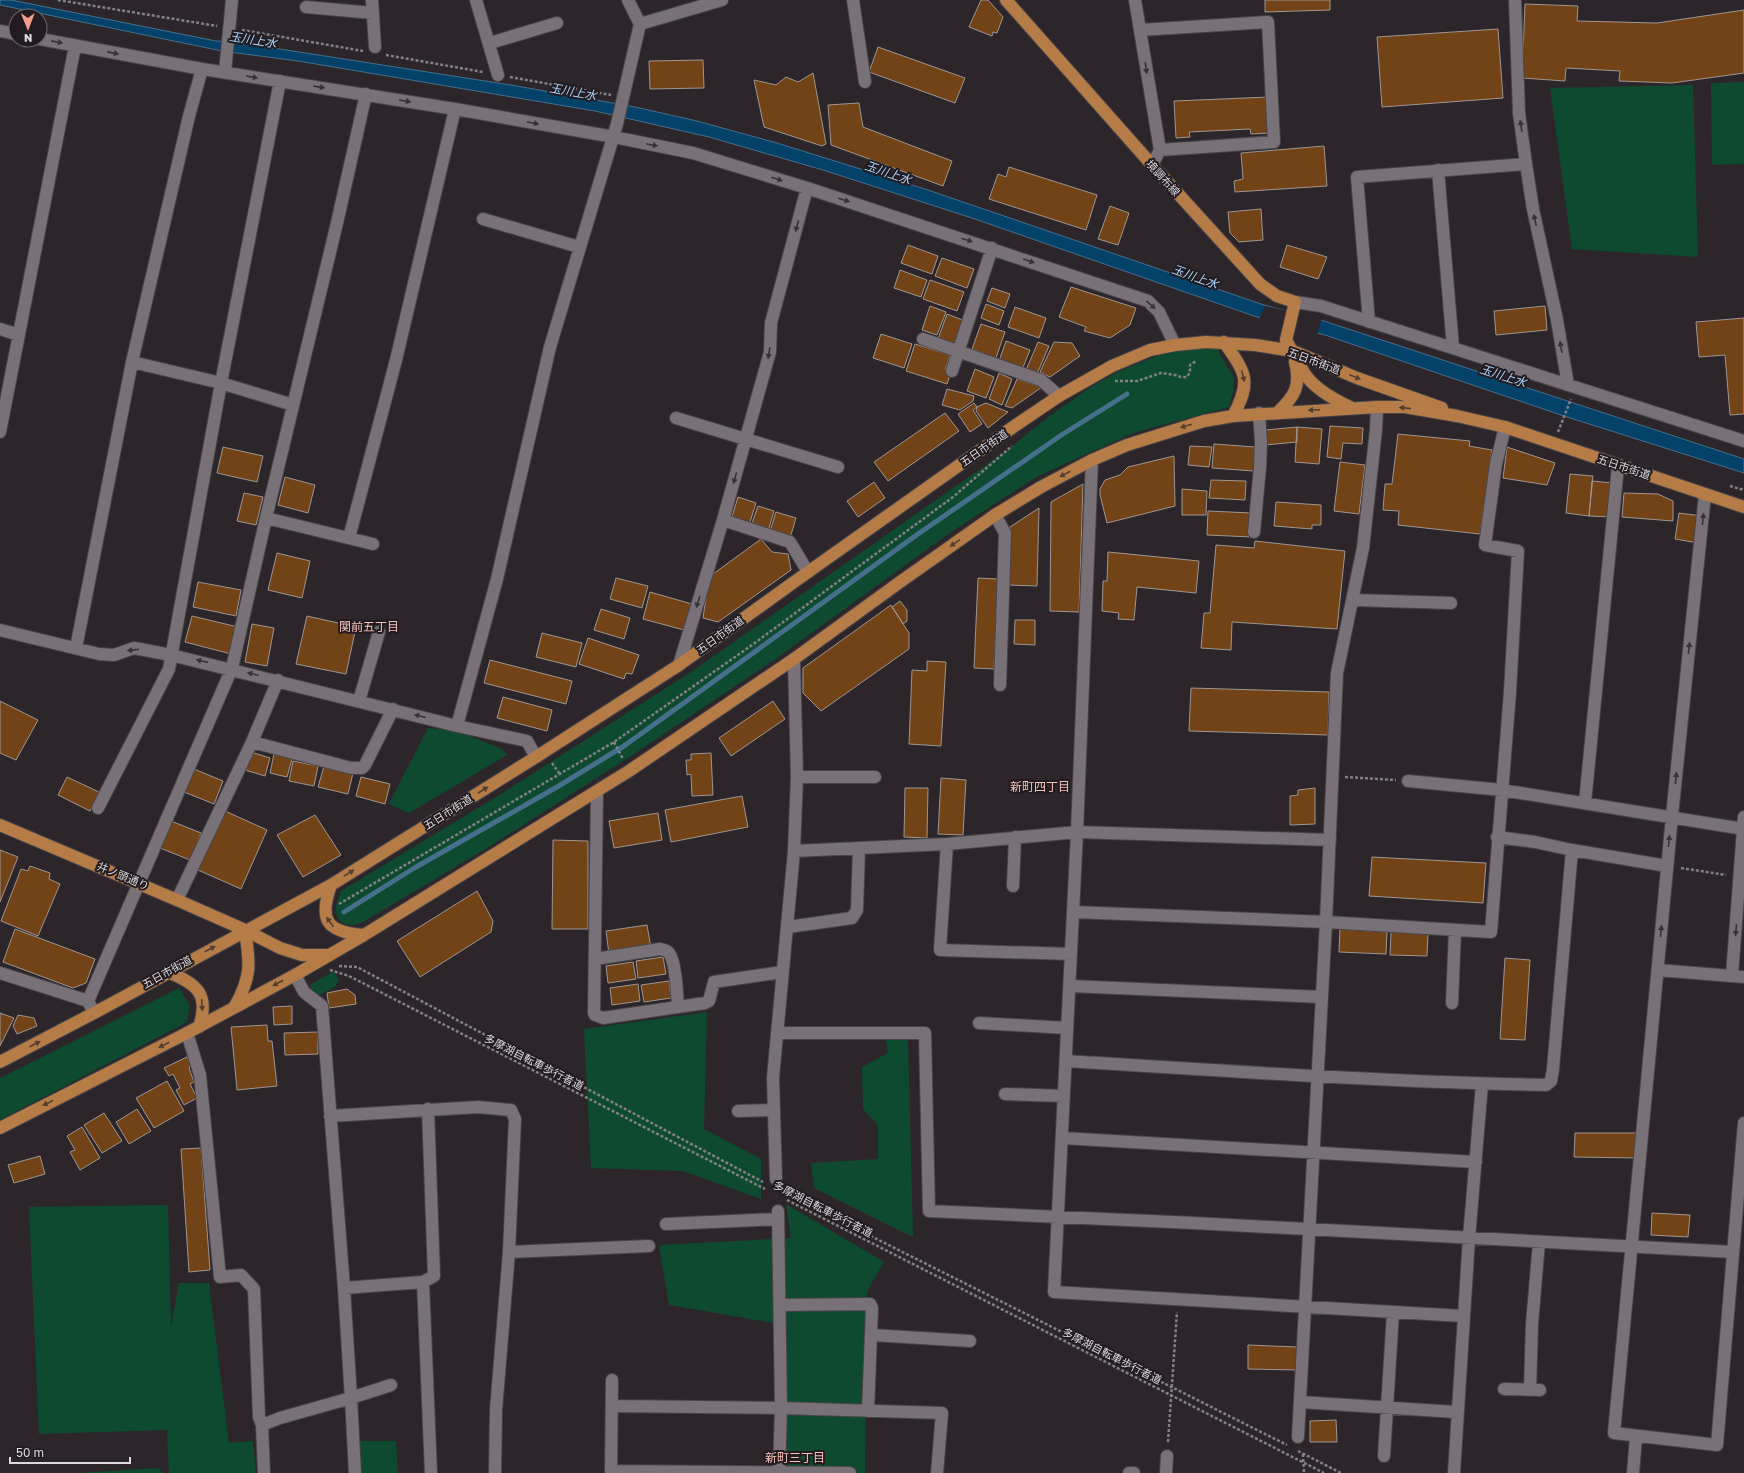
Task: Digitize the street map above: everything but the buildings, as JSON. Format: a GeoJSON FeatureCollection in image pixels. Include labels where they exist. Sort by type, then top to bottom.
{"type":"FeatureCollection","features":[{"type":"Feature","properties":{"kind":"main road","name":"境調布線"},"geometry":{"type":"LineString","coordinates":[[1006,0],[1260,284],[1277,296],[1294,305]]}},
{"type":"Feature","properties":{"kind":"main road"},"geometry":{"type":"LineString","coordinates":[[1294,305],[1286,340],[1307,377],[1314,385],[1332,398],[1353,408]]}},
{"type":"Feature","properties":{"kind":"main road"},"geometry":{"type":"LineString","coordinates":[[1224,342],[1238,361],[1245,375],[1245,387],[1241,400],[1233,416]]}},
{"type":"Feature","properties":{"kind":"main road","name":"五日市街道"},"geometry":{"type":"LineString","coordinates":[[0,1062],[331,885],[536,757],[679,665],[808,572],[1059,396],[1112,366],[1150,350],[1175,345],[1224,342],[1293,352],[1357,378],[1440,407],[1457,416]]}},
{"type":"Feature","properties":{"kind":"main road"},"geometry":{"type":"LineString","coordinates":[[1278,412],[1290,400],[1297,385],[1298,372],[1293,352]]}},
{"type":"Feature","properties":{"kind":"main road","name":"五日市街道"},"geometry":{"type":"LineString","coordinates":[[0,1128],[199,1027],[364,935],[597,791],[794,659],[995,515],[1041,487],[1092,460],[1163,432],[1204,421],[1258,413],[1405,407],[1457,416],[1505,427],[1744,507]]}},
{"type":"Feature","properties":{"kind":"main road","name":"井ノ頭通り"},"geometry":{"type":"LineString","coordinates":[[0,825],[177,900],[245,930],[280,948],[302,955],[330,955]]}},
{"type":"Feature","properties":{"kind":"main road"},"geometry":{"type":"LineString","coordinates":[[331,885],[326,897],[325,912],[330,925],[347,934],[364,935]]}},
{"type":"Feature","properties":{"kind":"main road"},"geometry":{"type":"LineString","coordinates":[[235,1006],[245,988],[250,964],[245,930]]}},
{"type":"Feature","properties":{"kind":"main road"},"geometry":{"type":"LineString","coordinates":[[168,972],[187,980],[195,987],[201,996],[203,1006],[199,1027]]}},
{"type":"Feature","properties":{"kind":"street"},"geometry":{"type":"LineString","coordinates":[[224,72],[232,0]]}},
{"type":"Feature","properties":{"kind":"street"},"geometry":{"type":"LineString","coordinates":[[372,0],[375,51]]}},
{"type":"Feature","properties":{"kind":"street"},"geometry":{"type":"LineString","coordinates":[[476,0],[490,43],[498,75]]}},
{"type":"Feature","properties":{"kind":"street"},"geometry":{"type":"LineString","coordinates":[[457,726],[497,579],[550,347],[579,247],[614,137],[640,24],[628,0]]}},
{"type":"Feature","properties":{"kind":"street"},"geometry":{"type":"LineString","coordinates":[[640,24],[722,0]]}},
{"type":"Feature","properties":{"kind":"street"},"geometry":{"type":"LineString","coordinates":[[853,0],[865,82]]}},
{"type":"Feature","properties":{"kind":"street"},"geometry":{"type":"LineString","coordinates":[[1135,0],[1160,150],[1152,165]]}},
{"type":"Feature","properties":{"kind":"street"},"geometry":{"type":"LineString","coordinates":[[1515,0],[1519,113],[1526,164],[1535,216],[1557,320],[1568,385]]}},
{"type":"Feature","properties":{"kind":"street"},"geometry":{"type":"LineString","coordinates":[[306,7],[373,13]]}},
{"type":"Feature","properties":{"kind":"street"},"geometry":{"type":"LineString","coordinates":[[1140,30],[1268,22],[1274,142],[1160,150]]}},
{"type":"Feature","properties":{"kind":"street"},"geometry":{"type":"LineString","coordinates":[[490,43],[557,23]]}},
{"type":"Feature","properties":{"kind":"street"},"geometry":{"type":"LineString","coordinates":[[48,41],[202,70],[224,72],[455,109],[614,137],[693,153],[992,248],[1148,301],[1159,312],[1175,345]]}},
{"type":"Feature","properties":{"kind":"street"},"geometry":{"type":"LineString","coordinates":[[0,432],[75,46]]}},
{"type":"Feature","properties":{"kind":"street"},"geometry":{"type":"LineString","coordinates":[[76,648],[132,362],[188,116],[202,70]]}},
{"type":"Feature","properties":{"kind":"street"},"geometry":{"type":"LineString","coordinates":[[98,808],[169,669],[221,383],[280,81]]}},
{"type":"Feature","properties":{"kind":"street"},"geometry":{"type":"LineString","coordinates":[[88,1001],[138,883],[194,759],[232,668],[366,94]]}},
{"type":"Feature","properties":{"kind":"street"},"geometry":{"type":"LineString","coordinates":[[349,538],[396,360],[455,109]]}},
{"type":"Feature","properties":{"kind":"street"},"geometry":{"type":"LineString","coordinates":[[1369,322],[1357,177],[1526,164]]}},
{"type":"Feature","properties":{"kind":"street"},"geometry":{"type":"LineString","coordinates":[[1438,170],[1453,348]]}},
{"type":"Feature","properties":{"kind":"street"},"geometry":{"type":"LineString","coordinates":[[679,665],[723,520],[770,352],[771,323],[807,188]]}},
{"type":"Feature","properties":{"kind":"street"},"geometry":{"type":"LineString","coordinates":[[483,219],[579,247]]}},
{"type":"Feature","properties":{"kind":"street"},"geometry":{"type":"LineString","coordinates":[[952,370],[992,248]]}},
{"type":"Feature","properties":{"kind":"street"},"geometry":{"type":"LineString","coordinates":[[1294,305],[1321,306],[1744,441]]}},
{"type":"Feature","properties":{"kind":"street"},"geometry":{"type":"LineString","coordinates":[[0,329],[19,334]]}},
{"type":"Feature","properties":{"kind":"street"},"geometry":{"type":"LineString","coordinates":[[923,339],[1041,380],[1059,396]]}},
{"type":"Feature","properties":{"kind":"street"},"geometry":{"type":"LineString","coordinates":[[132,362],[221,383],[293,405]]}},
{"type":"Feature","properties":{"kind":"street"},"geometry":{"type":"LineString","coordinates":[[1298,1436],[1334,776],[1338,673],[1363,548],[1376,430],[1377,407]]}},
{"type":"Feature","properties":{"kind":"street"},"geometry":{"type":"LineString","coordinates":[[1254,532],[1261,442],[1258,413]]}},
{"type":"Feature","properties":{"kind":"street"},"geometry":{"type":"LineString","coordinates":[[676,418],[838,467]]}},
{"type":"Feature","properties":{"kind":"street"},"geometry":{"type":"LineString","coordinates":[[1073,912],[1326,922],[1491,932],[1518,550],[1485,545],[1496,464],[1505,427]]}},
{"type":"Feature","properties":{"kind":"street"},"geometry":{"type":"LineString","coordinates":[[1092,460],[1070,986],[1054,1292],[1463,1316]]}},
{"type":"Feature","properties":{"kind":"street"},"geometry":{"type":"LineString","coordinates":[[1585,803],[1618,466]]}},
{"type":"Feature","properties":{"kind":"street"},"geometry":{"type":"LineString","coordinates":[[1705,494],[1667,866],[1614,1433],[1636,1437],[1717,1445],[1733,1252],[1741,1189],[1744,1124]]}},
{"type":"Feature","properties":{"kind":"street"},"geometry":{"type":"LineString","coordinates":[[995,515],[1005,533],[1000,685]]}},
{"type":"Feature","properties":{"kind":"street"},"geometry":{"type":"LineString","coordinates":[[266,518],[373,544]]}},
{"type":"Feature","properties":{"kind":"street"},"geometry":{"type":"LineString","coordinates":[[723,520],[790,542],[808,572]]}},
{"type":"Feature","properties":{"kind":"street"},"geometry":{"type":"LineString","coordinates":[[1353,600],[1451,603]]}},
{"type":"Feature","properties":{"kind":"street"},"geometry":{"type":"LineString","coordinates":[[0,630],[98,654],[114,655],[134,648],[171,654],[232,668],[457,726],[526,741],[536,757]]}},
{"type":"Feature","properties":{"kind":"street"},"geometry":{"type":"LineString","coordinates":[[359,701],[379,632]]}},
{"type":"Feature","properties":{"kind":"street"},"geometry":{"type":"LineString","coordinates":[[774,1184],[773,1078],[782,972],[788,927],[794,851],[797,778],[794,659]]}},
{"type":"Feature","properties":{"kind":"street"},"geometry":{"type":"LineString","coordinates":[[177,900],[252,742],[278,680]]}},
{"type":"Feature","properties":{"kind":"street"},"geometry":{"type":"LineString","coordinates":[[252,742],[351,768],[362,768],[393,709]]}},
{"type":"Feature","properties":{"kind":"street"},"geometry":{"type":"LineString","coordinates":[[797,778],[875,777]]}},
{"type":"Feature","properties":{"kind":"street"},"geometry":{"type":"LineString","coordinates":[[1408,781],[1502,790],[1672,816],[1744,825],[1740,877],[1738,976],[1658,970]]}},
{"type":"Feature","properties":{"kind":"street"},"geometry":{"type":"LineString","coordinates":[[597,791],[594,1012],[599,1018],[705,1003],[709,1001],[714,982],[782,972]]}},
{"type":"Feature","properties":{"kind":"street"},"geometry":{"type":"LineString","coordinates":[[794,851],[947,844],[1077,832],[1330,840]]}},
{"type":"Feature","properties":{"kind":"street"},"geometry":{"type":"LineString","coordinates":[[1013,886],[1014,837]]}},
{"type":"Feature","properties":{"kind":"street"},"geometry":{"type":"LineString","coordinates":[[1497,837],[1535,842],[1572,850],[1667,866]]}},
{"type":"Feature","properties":{"kind":"street"},"geometry":{"type":"LineString","coordinates":[[947,844],[940,950],[1071,954]]}},
{"type":"Feature","properties":{"kind":"street"},"geometry":{"type":"LineString","coordinates":[[788,927],[852,918],[857,910],[859,848]]}},
{"type":"Feature","properties":{"kind":"street"},"geometry":{"type":"LineString","coordinates":[[1066,1061],[1318,1076],[1546,1086],[1551,1081],[1557,1034],[1572,850]]}},
{"type":"Feature","properties":{"kind":"street"},"geometry":{"type":"LineString","coordinates":[[1452,1003],[1455,930]]}},
{"type":"Feature","properties":{"kind":"street"},"geometry":{"type":"LineString","coordinates":[[594,959],[660,949],[666,950],[669,953],[673,964],[678,1007]]}},
{"type":"Feature","properties":{"kind":"street"},"geometry":{"type":"LineString","coordinates":[[0,973],[88,1001],[94,1013]]}},
{"type":"Feature","properties":{"kind":"street"},"geometry":{"type":"LineString","coordinates":[[295,974],[304,992],[322,1006],[344,1288],[355,1473]]}},
{"type":"Feature","properties":{"kind":"street"},"geometry":{"type":"LineString","coordinates":[[1070,986],[1322,997]]}},
{"type":"Feature","properties":{"kind":"street"},"geometry":{"type":"LineString","coordinates":[[980,1023],[1067,1028]]}},
{"type":"Feature","properties":{"kind":"street"},"geometry":{"type":"LineString","coordinates":[[187,1033],[200,1075],[220,1277],[241,1275],[254,1289],[259,1417],[262,1425],[264,1473]]}},
{"type":"Feature","properties":{"kind":"street"},"geometry":{"type":"LineString","coordinates":[[777,1033],[925,1033],[929,1211],[1058,1216],[1733,1252]]}},
{"type":"Feature","properties":{"kind":"street"},"geometry":{"type":"LineString","coordinates":[[1454,1473],[1456,1412],[1482,1084]]}},
{"type":"Feature","properties":{"kind":"street"},"geometry":{"type":"LineString","coordinates":[[1005,1094],[1064,1096]]}},
{"type":"Feature","properties":{"kind":"street"},"geometry":{"type":"LineString","coordinates":[[330,1116],[478,1106],[512,1110],[515,1120],[509,1252],[496,1410],[495,1473]]}},
{"type":"Feature","properties":{"kind":"street"},"geometry":{"type":"LineString","coordinates":[[344,1288],[423,1282],[434,1276],[428,1109]]}},
{"type":"Feature","properties":{"kind":"street"},"geometry":{"type":"LineString","coordinates":[[738,1111],[774,1110]]}},
{"type":"Feature","properties":{"kind":"street"},"geometry":{"type":"LineString","coordinates":[[1062,1138],[1476,1162]]}},
{"type":"Feature","properties":{"kind":"street"},"geometry":{"type":"LineString","coordinates":[[666,1224],[778,1215],[781,1408],[778,1472]]}},
{"type":"Feature","properties":{"kind":"street"},"geometry":{"type":"LineString","coordinates":[[1504,1389],[1535,1390],[1532,1324],[1539,1242]]}},
{"type":"Feature","properties":{"kind":"street"},"geometry":{"type":"LineString","coordinates":[[509,1252],[649,1246]]}},
{"type":"Feature","properties":{"kind":"street"},"geometry":{"type":"LineString","coordinates":[[423,1282],[431,1473]]}},
{"type":"Feature","properties":{"kind":"street"},"geometry":{"type":"LineString","coordinates":[[780,1305],[870,1304],[872,1308],[872,1335],[868,1411]]}},
{"type":"Feature","properties":{"kind":"street"},"geometry":{"type":"LineString","coordinates":[[1384,1456],[1392,1312]]}},
{"type":"Feature","properties":{"kind":"street"},"geometry":{"type":"LineString","coordinates":[[872,1335],[970,1341]]}},
{"type":"Feature","properties":{"kind":"street"},"geometry":{"type":"LineString","coordinates":[[612,1380],[612,1471],[850,1473]]}},
{"type":"Feature","properties":{"kind":"street"},"geometry":{"type":"LineString","coordinates":[[262,1425],[280,1418],[391,1385]]}},
{"type":"Feature","properties":{"kind":"street"},"geometry":{"type":"LineString","coordinates":[[1300,1402],[1456,1412]]}},
{"type":"Feature","properties":{"kind":"street"},"geometry":{"type":"LineString","coordinates":[[612,1406],[781,1408],[942,1413],[937,1473]]}},
{"type":"Feature","properties":{"kind":"street"},"geometry":{"type":"LineString","coordinates":[[1633,1473],[1636,1437]]}},
{"type":"Feature","properties":{"kind":"street"},"geometry":{"type":"LineString","coordinates":[[1166,1473],[1167,1456]]}},
{"type":"Feature","properties":{"kind":"street"},"geometry":{"type":"LineString","coordinates":[[1129,1473],[1134,1473]]}},
{"type":"Feature","properties":{"kind":"path"},"geometry":{"type":"LineString","coordinates":[[58,0],[229,33],[375,51],[622,100]]}},
{"type":"Feature","properties":{"kind":"path"},"geometry":{"type":"LineString","coordinates":[[1108,382],[1120,380],[1138,381],[1161,373],[1187,377],[1190,372],[1190,365],[1196,361]]}},
{"type":"Feature","properties":{"kind":"path"},"geometry":{"type":"LineString","coordinates":[[1561,424],[1568,406]]}},
{"type":"Feature","properties":{"kind":"path"},"geometry":{"type":"LineString","coordinates":[[325,912],[614,742],[752,646],[953,497],[1001,458],[1014,444]]}},
{"type":"Feature","properties":{"kind":"path"},"geometry":{"type":"LineString","coordinates":[[614,742],[620,753]]}},
{"type":"Feature","properties":{"kind":"path"},"geometry":{"type":"LineString","coordinates":[[1334,776],[1408,781]]}},
{"type":"Feature","properties":{"kind":"path"},"geometry":{"type":"LineString","coordinates":[[1667,866],[1740,877]]}},
{"type":"Feature","properties":{"kind":"path"},"geometry":{"type":"LineString","coordinates":[[312,965],[357,967],[774,1184],[1291,1447]]}},
{"type":"Feature","properties":{"kind":"path","name":"多摩湖自転車歩行者道"},"geometry":{"type":"LineString","coordinates":[[312,965],[350,976],[770,1191]]}},
{"type":"Feature","properties":{"kind":"path","name":"多摩湖自転車歩行者道"},"geometry":{"type":"LineString","coordinates":[[784,1198],[1324,1473]]}},
{"type":"Feature","properties":{"kind":"path"},"geometry":{"type":"LineString","coordinates":[[1167,1456],[1178,1299]]}},
{"type":"Feature","properties":{"kind":"path"},"geometry":{"type":"LineString","coordinates":[[1304,1473],[1302,1462],[1303,1453],[1341,1473]]}},
{"type":"Feature","properties":{"kind":"green space"},"geometry":{"type":"Polygon","coordinates":[[[1744,82],[1744,164],[1712,165],[1711,83],[1744,82]]]}},
{"type":"Feature","properties":{"kind":"green space"},"geometry":{"type":"Polygon","coordinates":[[[1693,85],[1698,257],[1572,249],[1550,88],[1693,85]]]}},
{"type":"Feature","properties":{"kind":"green space"},"geometry":{"type":"Polygon","coordinates":[[[1214,344],[1234,378],[1233,392],[1229,407],[1133,433],[1038,476],[951,532],[777,658],[634,754],[492,845],[363,922],[350,925],[343,923],[337,917],[337,902],[341,891],[493,799],[691,672],[1010,448],[1048,417],[1091,387],[1117,372],[1177,348],[1214,344]]]}},
{"type":"Feature","properties":{"kind":"green space"},"geometry":{"type":"Polygon","coordinates":[[[428,728],[457,731],[502,749],[507,755],[409,813],[389,804],[428,728]]]}},
{"type":"Feature","properties":{"kind":"green space"},"geometry":{"type":"Polygon","coordinates":[[[334,971],[339,979],[335,987],[319,995],[313,993],[310,985],[334,971]]]}},
{"type":"Feature","properties":{"kind":"green space"},"geometry":{"type":"Polygon","coordinates":[[[179,988],[190,1006],[187,1022],[0,1120],[0,1078],[179,988]]]}},
{"type":"Feature","properties":{"kind":"green space"},"geometry":{"type":"Polygon","coordinates":[[[707,1012],[704,1129],[761,1159],[761,1199],[683,1171],[591,1168],[584,1029],[707,1012]]]}},
{"type":"Feature","properties":{"kind":"green space"},"geometry":{"type":"Polygon","coordinates":[[[885,1034],[908,1037],[913,1237],[814,1188],[811,1163],[878,1159],[878,1125],[863,1109],[862,1067],[888,1053],[885,1034]]]}},
{"type":"Feature","properties":{"kind":"green space"},"geometry":{"type":"Polygon","coordinates":[[[786,1204],[884,1262],[867,1291],[865,1473],[786,1473],[786,1325],[669,1305],[659,1245],[791,1238],[786,1204]]]}},
{"type":"Feature","properties":{"kind":"green space"},"geometry":{"type":"Polygon","coordinates":[[[168,1205],[171,1328],[179,1283],[209,1283],[229,1443],[253,1441],[256,1473],[169,1473],[167,1430],[39,1434],[29,1207],[168,1205]]]}},
{"type":"Feature","properties":{"kind":"green space"},"geometry":{"type":"Polygon","coordinates":[[[359,1441],[396,1441],[398,1473],[361,1473],[359,1441]]]}},
{"type":"Feature","properties":{"kind":"green space"},"geometry":{"type":"Polygon","coordinates":[[[158,1468],[163,1473],[78,1473],[158,1468]]]}},
{"type":"Feature","properties":{"kind":"water"},"geometry":{"type":"Polygon","coordinates":[[[0,0],[11,0],[216,41],[235,42],[511,85],[635,107],[697,121],[777,143],[928,190],[1264,305],[1324,321],[1744,459],[1744,473],[1564,416],[1325,335],[1254,316],[972,218],[823,170],[709,137],[595,111],[298,61],[222,51],[48,15],[48,8],[14,8],[0,5],[0,0]]]}},
{"type":"Feature","properties":{"kind":"pier"},"geometry":{"type":"Polygon","coordinates":[[[1265,306],[1322,318],[1317,335],[1259,320],[1265,306]]]}},
{"type":"Feature","properties":{"kind":"waterway"},"geometry":{"type":"LineString","coordinates":[[344,912],[416,867],[557,787],[624,746],[918,534],[1063,434],[1127,394]]}},
{"type":"Feature","properties":{"kind":"district","name":"関前五丁目"},"geometry":{"type":"Point","coordinates":[369,627]}},
{"type":"Feature","properties":{"kind":"district","name":"新町四丁目"},"geometry":{"type":"Point","coordinates":[1040,787]}},
{"type":"Feature","properties":{"kind":"district","name":"新町三丁目"},"geometry":{"type":"Point","coordinates":[795,1458]}},
{"type":"Feature","properties":{"kind":"water label","name":"玉川上水"},"geometry":{"type":"Point","coordinates":[253,40]}},
{"type":"Feature","properties":{"kind":"water label","name":"玉川上水"},"geometry":{"type":"Point","coordinates":[573,92]}},
{"type":"Feature","properties":{"kind":"water label","name":"玉川上水"},"geometry":{"type":"Point","coordinates":[888,173]}},
{"type":"Feature","properties":{"kind":"water label","name":"玉川上水"},"geometry":{"type":"Point","coordinates":[1195,277]}},
{"type":"Feature","properties":{"kind":"water label","name":"玉川上水"},"geometry":{"type":"Point","coordinates":[1503,376]}}]}
